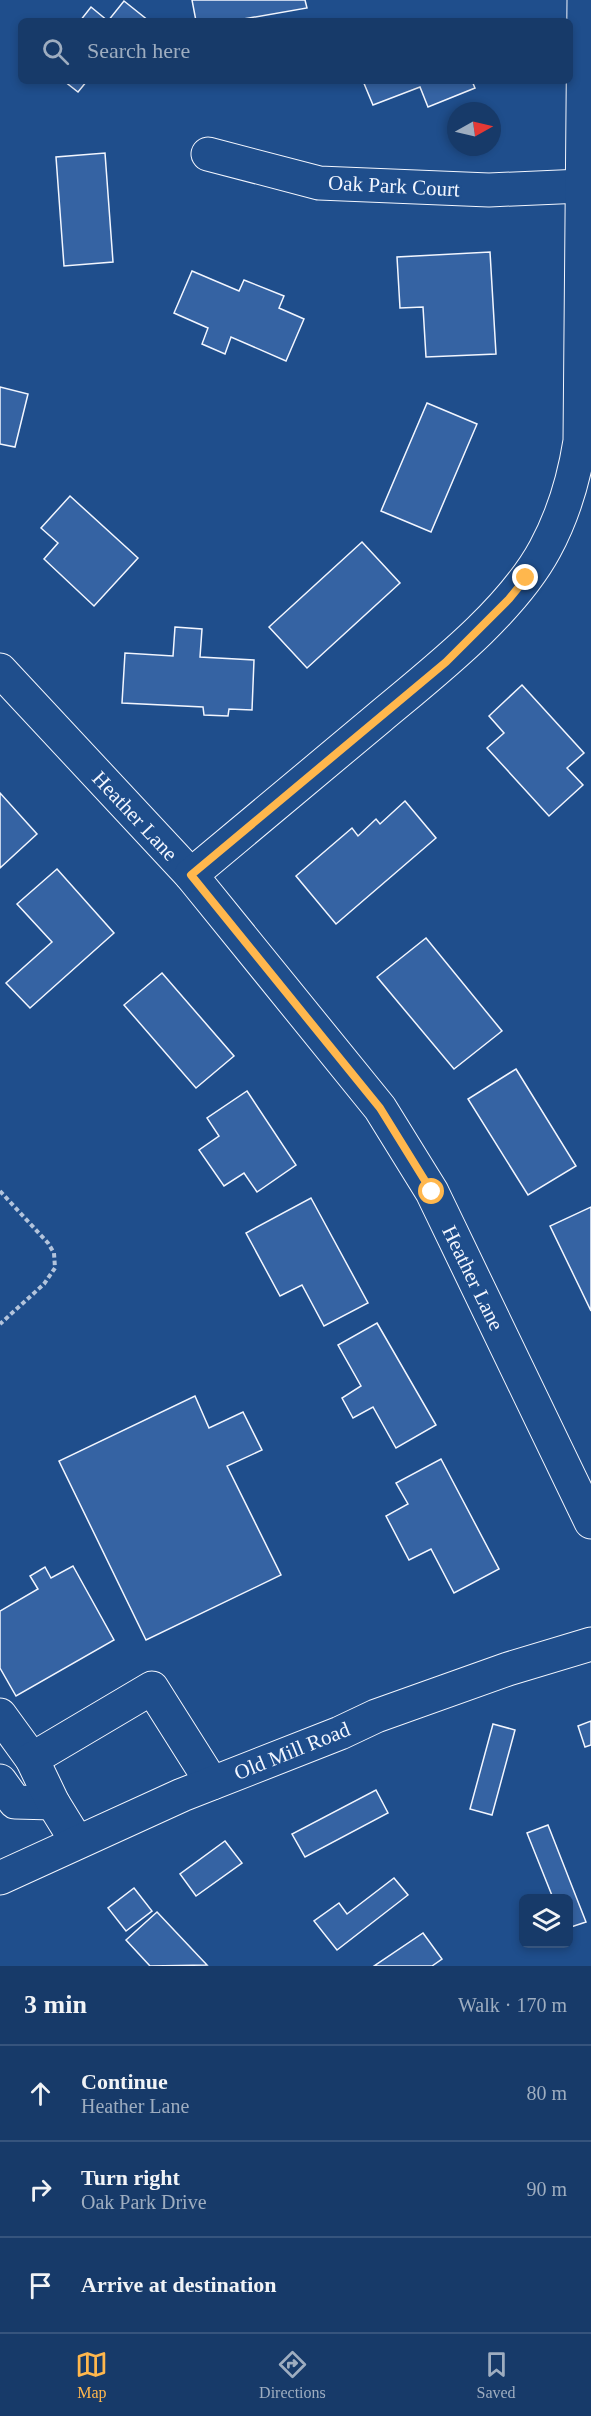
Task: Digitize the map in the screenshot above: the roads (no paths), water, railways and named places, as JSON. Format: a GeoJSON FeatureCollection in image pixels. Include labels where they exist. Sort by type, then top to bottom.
{"type":"FeatureCollection","features":[{"type":"Feature","properties":{"kind":"street"},"geometry":{"type":"LineString","coordinates":[[191,875],[446,662],[509,599],[545,549],[566,502],[580,441],[584,0]]}},
{"type":"Feature","properties":{"kind":"street","name":"Oak Park Court"},"geometry":{"type":"LineString","coordinates":[[208,154],[319,183],[489,190],[582,186]]}},
{"type":"Feature","properties":{"kind":"street","name":"Heather Lane"},"geometry":{"type":"LineString","coordinates":[[0,670],[191,875],[386,1118],[432,1192],[591,1522]]}},
{"type":"Feature","properties":{"kind":"street","name":"Old Mill Road"},"geometry":{"type":"LineString","coordinates":[[0,1878],[212,1783],[387,1712],[508,1669],[591,1644]]}},
{"type":"Feature","properties":{"kind":"street"},"geometry":{"type":"LineString","coordinates":[[32,1759],[152,1688],[212,1783]]}},
{"type":"Feature","properties":{"kind":"street"},"geometry":{"type":"LineString","coordinates":[[0,1715],[32,1759],[53,1803],[78,1842]]}},
{"type":"Feature","properties":{"kind":"street"},"geometry":{"type":"LineString","coordinates":[[0,1781],[15,1802],[53,1803]]}}]}
